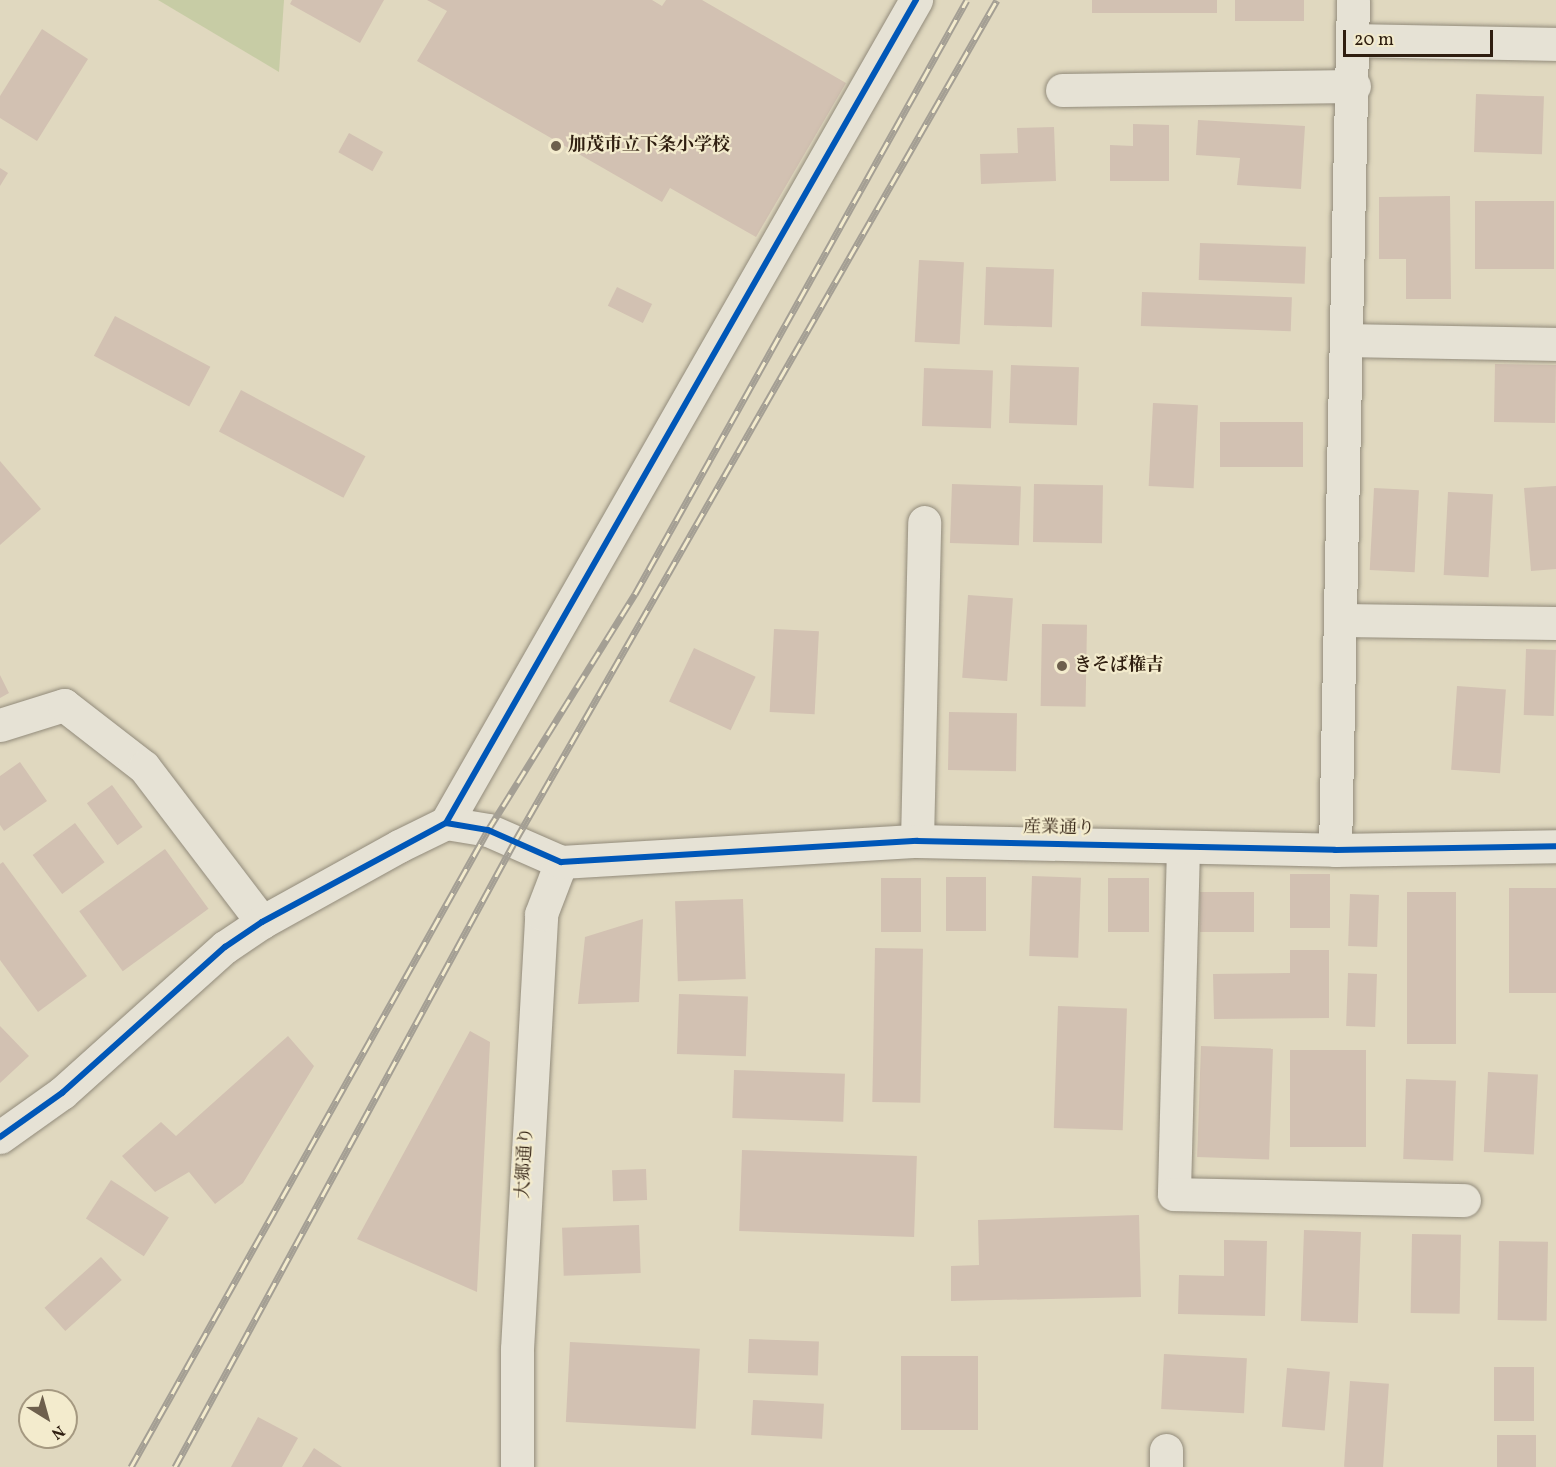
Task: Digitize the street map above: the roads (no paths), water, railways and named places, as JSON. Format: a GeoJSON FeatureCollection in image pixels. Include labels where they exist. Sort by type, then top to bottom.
{"type":"FeatureCollection","features":[{"type":"Feature","properties":{"kind":"street"},"geometry":{"type":"LineString","coordinates":[[0,1137],[62,1093],[225,947],[262,922],[446,823],[916,0]]}},
{"type":"Feature","properties":{"kind":"street"},"geometry":{"type":"LineString","coordinates":[[1335,850],[1354,87],[1353,0]]}},
{"type":"Feature","properties":{"kind":"street"},"geometry":{"type":"LineString","coordinates":[[1354,40],[1556,44]]}},
{"type":"Feature","properties":{"kind":"street"},"geometry":{"type":"LineString","coordinates":[[1062,90],[1354,87]]}},
{"type":"Feature","properties":{"kind":"street"},"geometry":{"type":"LineString","coordinates":[[1347,340],[1556,344]]}},
{"type":"Feature","properties":{"kind":"street"},"geometry":{"type":"LineString","coordinates":[[917,841],[924,522]]}},
{"type":"Feature","properties":{"kind":"street"},"geometry":{"type":"LineString","coordinates":[[1341,620],[1556,624]]}},
{"type":"Feature","properties":{"kind":"street"},"geometry":{"type":"LineString","coordinates":[[0,725],[64,705],[144,766],[262,922]]}},
{"type":"Feature","properties":{"kind":"street"},"geometry":{"type":"LineString","coordinates":[[446,823],[488,830],[561,862]]}},
{"type":"Feature","properties":{"kind":"street","name":"産業通り"},"geometry":{"type":"LineString","coordinates":[[561,862],[917,841],[1335,850],[1556,846]]}},
{"type":"Feature","properties":{"kind":"street"},"geometry":{"type":"LineString","coordinates":[[1183,847],[1174,1194],[1464,1200]]}},
{"type":"Feature","properties":{"kind":"street","name":"大郷通り"},"geometry":{"type":"LineString","coordinates":[[517,1467],[517,1349],[541,914],[561,862]]}},
{"type":"Feature","properties":{"kind":"railway"},"geometry":{"type":"LineString","coordinates":[[131,1467],[488,830],[635,594],[967,0]]}},
{"type":"Feature","properties":{"kind":"railway"},"geometry":{"type":"LineString","coordinates":[[175,1467],[515,841],[997,0]]}},
{"type":"Feature","properties":{"kind":"place","name":"加茂市立下条小学校"},"geometry":{"type":"Point","coordinates":[556,146]}},
{"type":"Feature","properties":{"kind":"place","name":"きそば権吉"},"geometry":{"type":"Point","coordinates":[1062,666]}}]}
